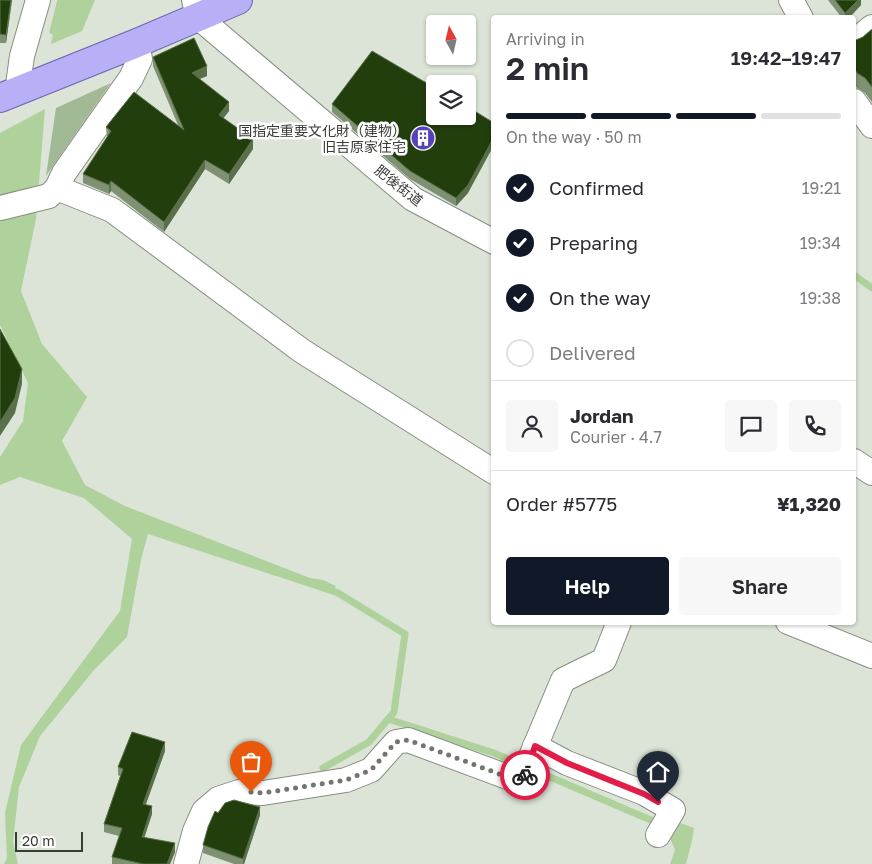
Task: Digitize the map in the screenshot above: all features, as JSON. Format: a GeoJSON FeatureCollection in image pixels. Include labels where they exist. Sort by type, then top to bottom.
{"type":"FeatureCollection","features":[{"type":"Feature","properties":{"kind":"main road"},"geometry":{"type":"LineString","coordinates":[[17,92],[137,43],[196,8],[238,0]]}},
{"type":"Feature","properties":{"kind":"street"},"geometry":{"type":"LineString","coordinates":[[17,92],[22,56],[38,0]]}},
{"type":"Feature","properties":{"kind":"street"},"geometry":{"type":"LineString","coordinates":[[791,0],[799,15]]}},
{"type":"Feature","properties":{"kind":"street","name":"肥後街道"},"geometry":{"type":"LineString","coordinates":[[196,8],[414,199],[491,240]]}},
{"type":"Feature","properties":{"kind":"street"},"geometry":{"type":"LineString","coordinates":[[856,40],[872,27]]}},
{"type":"Feature","properties":{"kind":"street"},"geometry":{"type":"LineString","coordinates":[[53,192],[64,173],[131,78],[140,60],[137,43]]}},
{"type":"Feature","properties":{"kind":"street"},"geometry":{"type":"LineString","coordinates":[[856,104],[872,126]]}},
{"type":"Feature","properties":{"kind":"street"},"geometry":{"type":"LineString","coordinates":[[0,208],[53,192],[112,210],[302,351],[491,470]]}},
{"type":"Feature","properties":{"kind":"street"},"geometry":{"type":"LineString","coordinates":[[856,462],[872,473]]}},
{"type":"Feature","properties":{"kind":"street"},"geometry":{"type":"LineString","coordinates":[[186,864],[195,831],[204,811],[218,799],[239,792],[263,793],[346,780],[371,770],[396,742],[408,740],[521,782],[563,680],[604,660],[618,625]]}},
{"type":"Feature","properties":{"kind":"street"},"geometry":{"type":"LineString","coordinates":[[795,625],[872,656]]}},
{"type":"Feature","properties":{"kind":"street"},"geometry":{"type":"LineString","coordinates":[[534,750],[651,798],[673,810],[662,829]]}},
{"type":"Feature","properties":{"kind":"shaded area"},"geometry":{"type":"Polygon","coordinates":[[[60,0],[95,0],[82,31],[51,44],[60,0]]]}},
{"type":"Feature","properties":{"kind":"shaded area"},"geometry":{"type":"Polygon","coordinates":[[[111,83],[46,176],[56,108],[111,83]]]}},
{"type":"Feature","properties":{"kind":"shaded area"},"geometry":{"type":"Polygon","coordinates":[[[45,109],[36,219],[21,291],[42,344],[87,397],[62,441],[85,485],[125,506],[310,578],[323,580],[336,586],[331,594],[148,534],[141,560],[127,637],[94,670],[40,736],[19,787],[13,842],[18,864],[4,864],[7,858],[5,813],[21,745],[120,611],[132,539],[84,498],[20,477],[0,485],[0,457],[23,421],[28,383],[0,325],[0,133],[45,109]]]}},
{"type":"Feature","properties":{"kind":"shaded area"},"geometry":{"type":"Polygon","coordinates":[[[675,821],[694,828],[686,864],[670,864],[675,850],[668,833],[675,821]]]}},
{"type":"Feature","properties":{"kind":"building"},"geometry":{"type":"Polygon","coordinates":[[[0,0],[11,0],[6,35],[0,34],[0,0]]]}},
{"type":"Feature","properties":{"kind":"building"},"geometry":{"type":"Polygon","coordinates":[[[835,0],[858,0],[845,13],[835,0]]]}},
{"type":"Feature","properties":{"kind":"building"},"geometry":{"type":"Polygon","coordinates":[[[872,29],[872,87],[865,78],[856,71],[856,40],[872,29]]]}},
{"type":"Feature","properties":{"kind":"building"},"geometry":{"type":"Polygon","coordinates":[[[194,38],[207,66],[192,73],[229,102],[219,115],[253,139],[229,174],[205,160],[164,222],[111,181],[109,185],[83,174],[111,131],[106,127],[134,92],[184,130],[153,57],[194,38]]]}},
{"type":"Feature","properties":{"kind":"building","name":"国指定重要文化財（建物） 旧吉原家住宅"},"geometry":{"type":"Polygon","coordinates":[[[372,51],[426,83],[426,125],[476,125],[476,112],[491,121],[491,143],[468,185],[456,198],[410,171],[332,104],[372,51]]]}},
{"type":"Feature","properties":{"kind":"building"},"geometry":{"type":"Polygon","coordinates":[[[0,329],[22,369],[15,398],[0,422],[0,329]]]}},
{"type":"Feature","properties":{"kind":"building"},"geometry":{"type":"Polygon","coordinates":[[[132,732],[165,742],[143,804],[152,806],[142,837],[175,843],[167,864],[143,864],[112,857],[122,828],[104,824],[123,769],[118,767],[132,732]]]}},
{"type":"Feature","properties":{"kind":"building"},"geometry":{"type":"Polygon","coordinates":[[[234,800],[260,807],[243,859],[203,845],[215,811],[218,813],[225,803],[234,800]]]}},
{"type":"Feature","properties":{"kind":"waterway"},"geometry":{"type":"LineString","coordinates":[[53,31],[61,0]]}},
{"type":"Feature","properties":{"kind":"waterway"},"geometry":{"type":"LineString","coordinates":[[856,276],[872,288]]}},
{"type":"Feature","properties":{"kind":"waterway"},"geometry":{"type":"LineString","coordinates":[[323,768],[369,742],[394,712],[405,634],[338,593],[325,588]]}},
{"type":"Feature","properties":{"kind":"waterway"},"geometry":{"type":"LineString","coordinates":[[388,719],[494,753],[660,824]]}},
{"type":"Feature","properties":{"kind":"way so far"},"geometry":{"type":"LineString","coordinates":[[251,792],[263,793],[346,780],[371,770],[396,742],[408,740],[521,782],[525,775]]}},
{"type":"Feature","properties":{"kind":"place","name":"国指定重要文化財（建物） 旧吉原家住宅"},"geometry":{"type":"Point","coordinates":[423,138]}},
{"type":"Feature","properties":{"kind":"route"},"geometry":{"type":"LineString","coordinates":[[525,775],[535,746],[567,763],[644,794],[658,802]]}}]}
